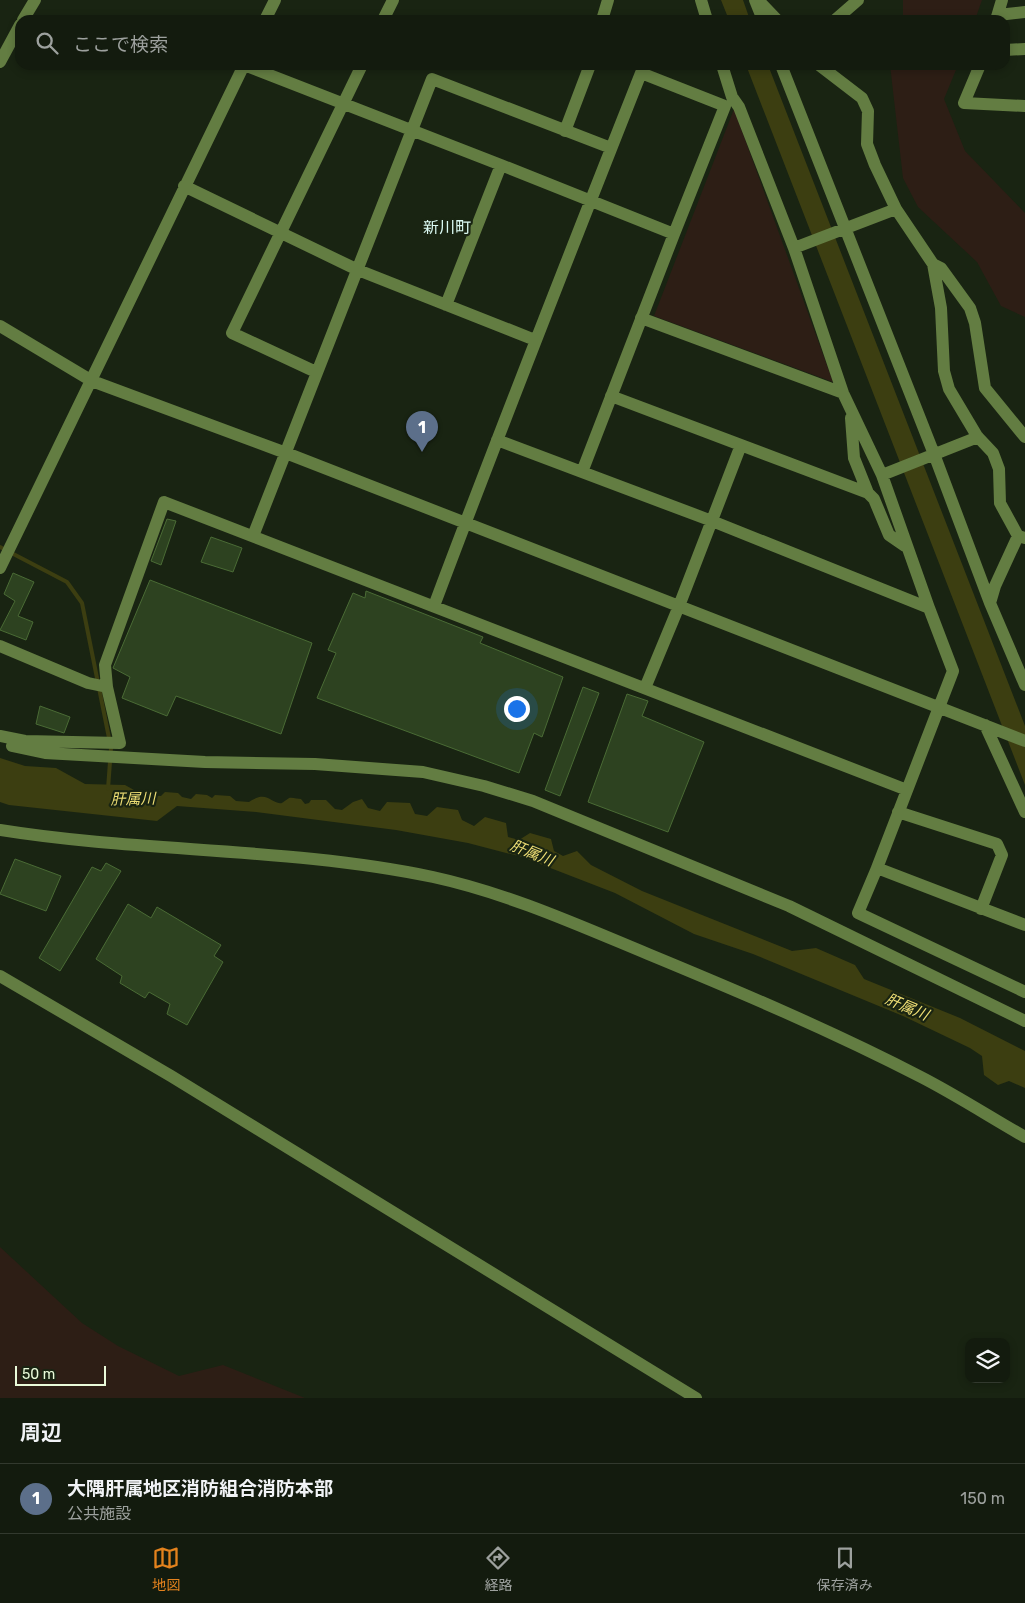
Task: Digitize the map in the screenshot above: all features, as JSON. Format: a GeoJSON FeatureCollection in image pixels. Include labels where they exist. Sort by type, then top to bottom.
{"type":"FeatureCollection","features":[{"type":"Feature","properties":{"kind":"street"},"geometry":{"type":"LineString","coordinates":[[26,15],[35,0]]}},
{"type":"Feature","properties":{"kind":"street"},"geometry":{"type":"LineString","coordinates":[[268,15],[275,0]]}},
{"type":"Feature","properties":{"kind":"street"},"geometry":{"type":"LineString","coordinates":[[386,15],[393,0]]}},
{"type":"Feature","properties":{"kind":"street"},"geometry":{"type":"LineString","coordinates":[[604,15],[608,0]]}},
{"type":"Feature","properties":{"kind":"street"},"geometry":{"type":"LineString","coordinates":[[701,0],[706,15]]}},
{"type":"Feature","properties":{"kind":"street"},"geometry":{"type":"LineString","coordinates":[[757,0],[762,15]]}},
{"type":"Feature","properties":{"kind":"street"},"geometry":{"type":"LineString","coordinates":[[757,0],[772,15]]}},
{"type":"Feature","properties":{"kind":"street"},"geometry":{"type":"LineString","coordinates":[[841,15],[858,0]]}},
{"type":"Feature","properties":{"kind":"street"},"geometry":{"type":"LineString","coordinates":[[998,15],[1002,0]]}},
{"type":"Feature","properties":{"kind":"street"},"geometry":{"type":"LineString","coordinates":[[1008,15],[1025,12]]}},
{"type":"Feature","properties":{"kind":"street"},"geometry":{"type":"LineString","coordinates":[[0,62],[15,34]]}},
{"type":"Feature","properties":{"kind":"street"},"geometry":{"type":"LineString","coordinates":[[1010,50],[1025,49]]}},
{"type":"Feature","properties":{"kind":"street"},"geometry":{"type":"LineString","coordinates":[[0,568],[242,70]]}},
{"type":"Feature","properties":{"kind":"street"},"geometry":{"type":"LineString","coordinates":[[257,70],[411,129],[674,234]]}},
{"type":"Feature","properties":{"kind":"street"},"geometry":{"type":"LineString","coordinates":[[316,372],[232,333],[359,70]]}},
{"type":"Feature","properties":{"kind":"street"},"geometry":{"type":"LineString","coordinates":[[565,131],[588,70]]}},
{"type":"Feature","properties":{"kind":"street"},"geometry":{"type":"LineString","coordinates":[[582,472],[674,234],[729,102],[723,70]]}},
{"type":"Feature","properties":{"kind":"street"},"geometry":{"type":"LineString","coordinates":[[783,70],[931,456],[1025,685]]}},
{"type":"Feature","properties":{"kind":"street"},"geometry":{"type":"LineString","coordinates":[[826,70],[862,98],[868,111],[867,144],[896,209],[932,264],[941,308],[944,371],[949,389],[954,402],[978,437],[993,454],[999,469],[1000,503],[1021,537],[995,586],[990,603]]}},
{"type":"Feature","properties":{"kind":"street"},"geometry":{"type":"LineString","coordinates":[[978,70],[964,103],[1025,106]]}},
{"type":"Feature","properties":{"kind":"street"},"geometry":{"type":"LineString","coordinates":[[434,606],[535,340],[641,73],[739,107],[794,248],[843,393],[850,409],[887,473],[905,546],[953,670],[858,913],[1025,992]]}},
{"type":"Feature","properties":{"kind":"street"},"geometry":{"type":"LineString","coordinates":[[254,536],[316,372],[358,270],[411,129],[432,79],[611,148]]}},
{"type":"Feature","properties":{"kind":"street"},"geometry":{"type":"LineString","coordinates":[[446,304],[501,165]]}},
{"type":"Feature","properties":{"kind":"street"},"geometry":{"type":"LineString","coordinates":[[184,186],[358,270],[535,340]]}},
{"type":"Feature","properties":{"kind":"street"},"geometry":{"type":"LineString","coordinates":[[794,248],[896,209]]}},
{"type":"Feature","properties":{"kind":"street"},"geometry":{"type":"LineString","coordinates":[[932,264],[941,268],[970,308],[975,324],[985,388],[1025,437]]}},
{"type":"Feature","properties":{"kind":"street"},"geometry":{"type":"LineString","coordinates":[[641,318],[843,393]]}},
{"type":"Feature","properties":{"kind":"street"},"geometry":{"type":"LineString","coordinates":[[0,326],[92,380],[1025,741]]}},
{"type":"Feature","properties":{"kind":"street"},"geometry":{"type":"LineString","coordinates":[[611,396],[868,493]]}},
{"type":"Feature","properties":{"kind":"street"},"geometry":{"type":"LineString","coordinates":[[850,409],[854,458],[868,493],[874,499],[889,535],[905,546]]}},
{"type":"Feature","properties":{"kind":"street"},"geometry":{"type":"LineString","coordinates":[[887,473],[978,437]]}},
{"type":"Feature","properties":{"kind":"street"},"geometry":{"type":"LineString","coordinates":[[497,440],[712,521],[929,608]]}},
{"type":"Feature","properties":{"kind":"street"},"geometry":{"type":"LineString","coordinates":[[645,688],[741,445]]}},
{"type":"Feature","properties":{"kind":"street"},"geometry":{"type":"LineString","coordinates":[[0,736],[25,741],[120,742],[100,686],[105,665],[164,502],[907,790]]}},
{"type":"Feature","properties":{"kind":"street"},"geometry":{"type":"LineString","coordinates":[[0,646],[100,686]]}},
{"type":"Feature","properties":{"kind":"street"},"geometry":{"type":"LineString","coordinates":[[987,726],[1025,812]]}},
{"type":"Feature","properties":{"kind":"street"},"geometry":{"type":"LineString","coordinates":[[0,741],[10,746],[44,753],[205,762],[315,764],[423,772],[484,786],[533,801],[789,906],[1025,1020]]}},
{"type":"Feature","properties":{"kind":"street"},"geometry":{"type":"LineString","coordinates":[[898,812],[997,844],[1002,855],[982,909]]}},
{"type":"Feature","properties":{"kind":"street"},"geometry":{"type":"LineString","coordinates":[[0,830],[354,865],[430,877],[481,888],[632,948],[822,1029],[924,1078],[1025,1136]]}},
{"type":"Feature","properties":{"kind":"street"},"geometry":{"type":"LineString","coordinates":[[877,868],[1025,925]]}},
{"type":"Feature","properties":{"kind":"street"},"geometry":{"type":"LineString","coordinates":[[0,976],[180,1082],[696,1398]]}},
{"type":"Feature","properties":{"kind":"shaded area"},"geometry":{"type":"Polygon","coordinates":[[[903,0],[982,0],[977,15],[903,15],[903,0]]]}},
{"type":"Feature","properties":{"kind":"shaded area"},"geometry":{"type":"Polygon","coordinates":[[[891,70],[956,70],[944,99],[965,151],[1025,213],[1025,317],[1001,306],[977,262],[918,207],[903,178],[891,70]]]}},
{"type":"Feature","properties":{"kind":"shaded area"},"geometry":{"type":"Polygon","coordinates":[[[734,109],[833,382],[654,316],[734,109]]]}},
{"type":"Feature","properties":{"kind":"shaded area"},"geometry":{"type":"Polygon","coordinates":[[[0,1247],[82,1323],[118,1346],[179,1376],[223,1365],[305,1398],[0,1398],[0,1247]]]}},
{"type":"Feature","properties":{"kind":"water"},"geometry":{"type":"Polygon","coordinates":[[[721,0],[743,0],[748,15],[727,15],[721,0]]]}},
{"type":"Feature","properties":{"kind":"water"},"geometry":{"type":"Polygon","coordinates":[[[748,70],[770,70],[1025,726],[1025,785],[748,70]]]}},
{"type":"Feature","properties":{"kind":"water","name":"肝属川"},"geometry":{"type":"Polygon","coordinates":[[[0,758],[25,766],[56,768],[85,784],[125,785],[143,795],[161,796],[165,792],[178,793],[182,797],[191,799],[196,794],[207,795],[212,798],[215,795],[230,796],[236,801],[249,802],[255,798],[265,797],[278,803],[292,798],[301,799],[305,804],[311,800],[326,800],[335,809],[342,810],[353,802],[362,799],[368,808],[380,811],[387,802],[410,803],[415,814],[427,816],[437,807],[458,810],[462,820],[474,826],[485,817],[506,823],[508,837],[519,840],[530,833],[551,839],[554,851],[563,856],[577,851],[591,865],[642,891],[792,951],[816,948],[855,965],[864,979],[960,1018],[1025,1051],[1025,1088],[1009,1081],[998,1085],[984,1075],[982,1056],[970,1048],[903,1016],[753,954],[694,934],[615,893],[522,857],[468,843],[396,830],[256,812],[177,806],[157,821],[9,805],[0,802],[0,758]]]}},
{"type":"Feature","properties":{"kind":"building"},"geometry":{"type":"Polygon","coordinates":[[[167,519],[176,521],[161,565],[151,561],[167,519]]]}},
{"type":"Feature","properties":{"kind":"building"},"geometry":{"type":"Polygon","coordinates":[[[211,537],[242,548],[233,572],[201,562],[211,537]]]}},
{"type":"Feature","properties":{"kind":"building"},"geometry":{"type":"Polygon","coordinates":[[[13,573],[34,582],[18,616],[33,622],[26,640],[0,630],[15,601],[4,594],[13,573]]]}},
{"type":"Feature","properties":{"kind":"building"},"geometry":{"type":"Polygon","coordinates":[[[150,580],[312,643],[281,734],[176,696],[167,716],[122,698],[130,677],[113,668],[150,580]]]}},
{"type":"Feature","properties":{"kind":"building"},"geometry":{"type":"Polygon","coordinates":[[[366,591],[483,637],[480,643],[563,677],[542,737],[534,733],[519,773],[317,698],[336,653],[328,650],[353,593],[365,598],[366,591]]]}},
{"type":"Feature","properties":{"kind":"building"},"geometry":{"type":"Polygon","coordinates":[[[583,687],[599,693],[560,796],[545,790],[583,687]]]}},
{"type":"Feature","properties":{"kind":"building"},"geometry":{"type":"Polygon","coordinates":[[[627,694],[648,701],[642,716],[704,742],[668,832],[588,802],[627,694]]]}},
{"type":"Feature","properties":{"kind":"building"},"geometry":{"type":"Polygon","coordinates":[[[40,706],[70,717],[64,733],[36,724],[40,706]]]}},
{"type":"Feature","properties":{"kind":"building"},"geometry":{"type":"Polygon","coordinates":[[[15,859],[61,876],[46,911],[0,894],[15,859]]]}},
{"type":"Feature","properties":{"kind":"building"},"geometry":{"type":"Polygon","coordinates":[[[106,863],[121,871],[60,971],[39,958],[92,867],[101,871],[106,863]]]}},
{"type":"Feature","properties":{"kind":"building"},"geometry":{"type":"Polygon","coordinates":[[[128,904],[151,918],[157,907],[221,945],[214,956],[223,962],[187,1025],[167,1014],[170,1004],[149,992],[145,998],[120,983],[122,976],[96,959],[128,904]]]}},
{"type":"Feature","properties":{"kind":"waterway","name":"肝属川"},"geometry":{"type":"LineString","coordinates":[[0,547],[67,582],[82,603],[111,748],[108,789]]}},
{"type":"Feature","properties":{"kind":"place","name":"大隅肝属地区消防組合消防本部"},"geometry":{"type":"Point","coordinates":[422,452]}},
{"type":"Feature","properties":{"kind":"district","name":"新川町"},"geometry":{"type":"Point","coordinates":[447,227]}}]}
